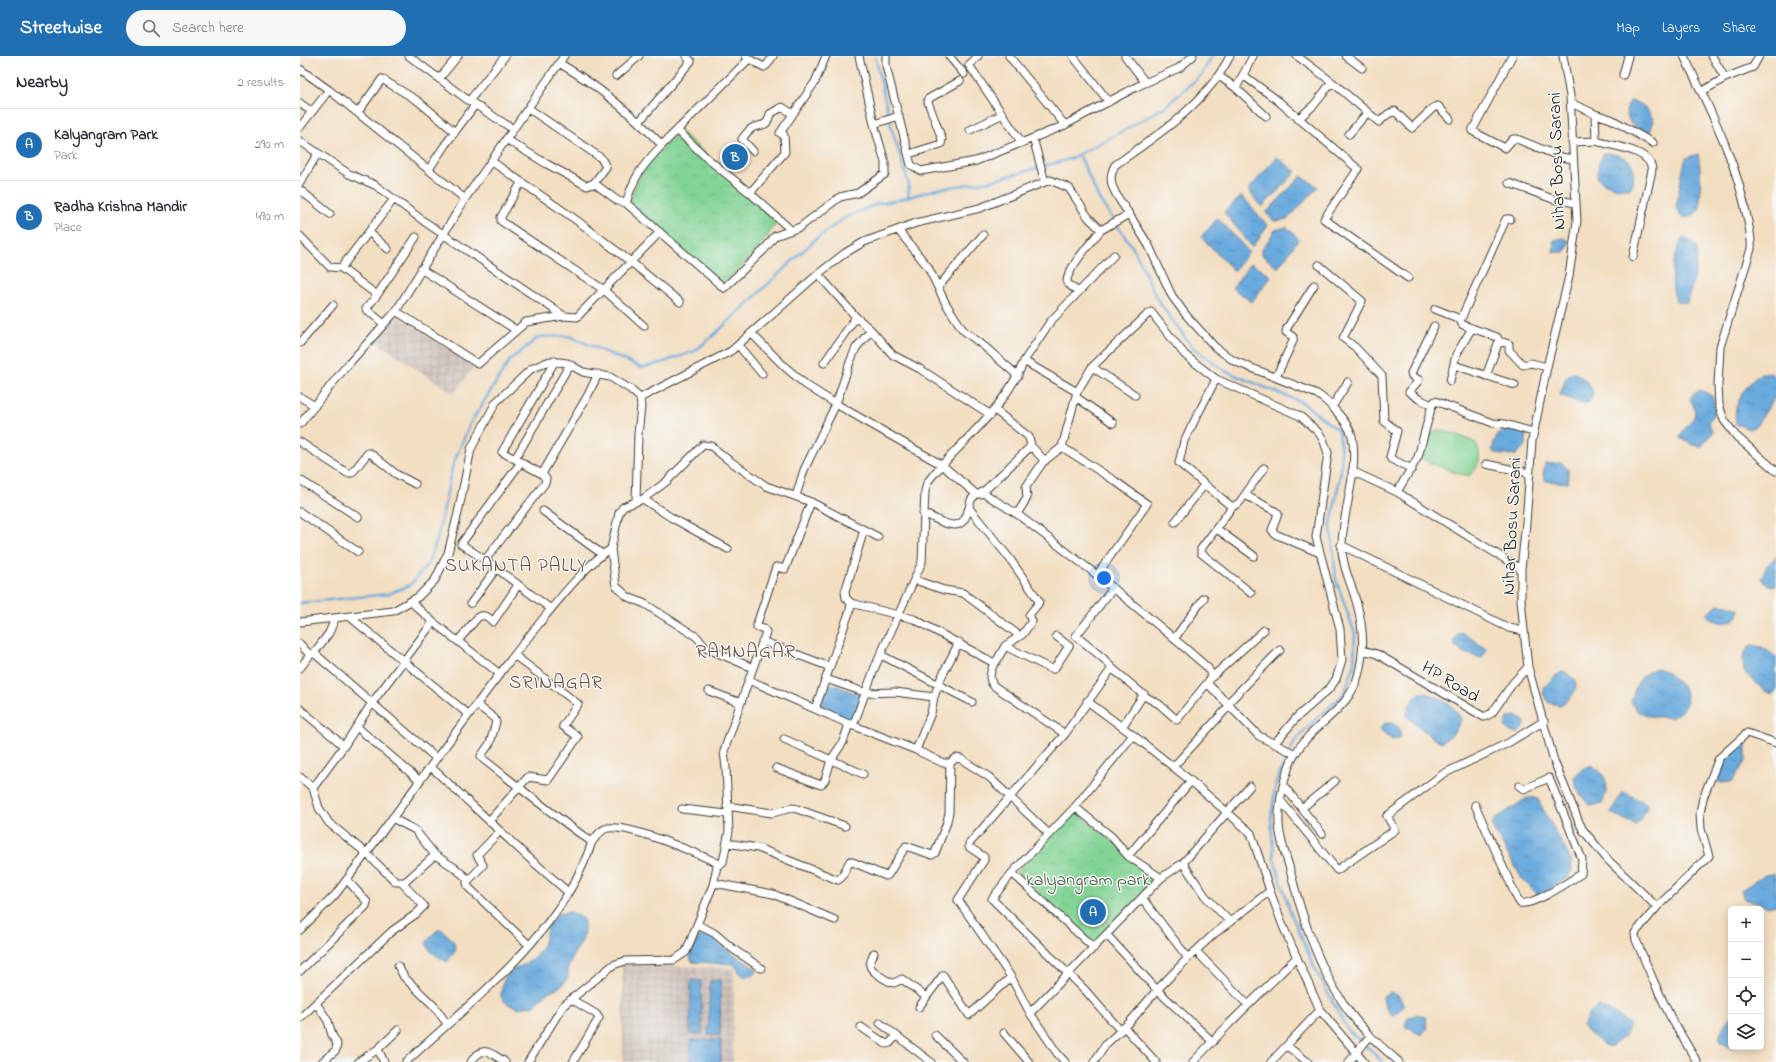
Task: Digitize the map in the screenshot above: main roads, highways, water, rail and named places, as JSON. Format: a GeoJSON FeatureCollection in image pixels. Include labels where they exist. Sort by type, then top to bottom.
{"type":"FeatureCollection","features":[{"type":"Feature","properties":{"kind":"water"},"geometry":{"type":"Polygon","coordinates":[[[1630,101],[1639,103],[1645,107],[1649,113],[1654,121],[1650,131],[1638,129],[1630,123],[1626,111],[1630,101]]]}},
{"type":"Feature","properties":{"kind":"water"},"geometry":{"type":"Polygon","coordinates":[[[1604,153],[1626,158],[1630,162],[1634,173],[1630,189],[1612,186],[1597,178],[1599,163],[1604,153]]]}},
{"type":"Feature","properties":{"kind":"water"},"geometry":{"type":"Polygon","coordinates":[[[1698,154],[1700,174],[1700,208],[1693,216],[1682,218],[1676,208],[1682,173],[1686,158],[1698,154]]]}},
{"type":"Feature","properties":{"kind":"water"},"geometry":{"type":"Polygon","coordinates":[[[1277,157],[1296,172],[1262,207],[1248,190],[1277,157]]]}},
{"type":"Feature","properties":{"kind":"water"},"geometry":{"type":"Polygon","coordinates":[[[1301,176],[1318,187],[1288,219],[1274,221],[1266,213],[1301,176]]]}},
{"type":"Feature","properties":{"kind":"water"},"geometry":{"type":"Polygon","coordinates":[[[1242,196],[1268,226],[1252,247],[1224,212],[1242,196]]]}},
{"type":"Feature","properties":{"kind":"water"},"geometry":{"type":"Polygon","coordinates":[[[1218,218],[1249,252],[1234,271],[1201,237],[1218,218]]]}},
{"type":"Feature","properties":{"kind":"water"},"geometry":{"type":"Polygon","coordinates":[[[1287,227],[1299,239],[1278,268],[1260,253],[1275,230],[1287,227]]]}},
{"type":"Feature","properties":{"kind":"water"},"geometry":{"type":"Polygon","coordinates":[[[1563,238],[1568,240],[1568,247],[1564,252],[1553,252],[1554,240],[1563,238]]]}},
{"type":"Feature","properties":{"kind":"water"},"geometry":{"type":"Polygon","coordinates":[[[1682,239],[1692,242],[1697,250],[1695,273],[1687,303],[1676,301],[1672,278],[1676,254],[1682,239]]]}},
{"type":"Feature","properties":{"kind":"water"},"geometry":{"type":"Polygon","coordinates":[[[1251,263],[1271,276],[1252,302],[1232,288],[1251,263]]]}},
{"type":"Feature","properties":{"kind":"water"},"geometry":{"type":"Polygon","coordinates":[[[1572,372],[1579,375],[1590,386],[1593,393],[1589,402],[1582,404],[1560,395],[1566,378],[1572,372]]]}},
{"type":"Feature","properties":{"kind":"water"},"geometry":{"type":"Polygon","coordinates":[[[1761,373],[1770,373],[1776,377],[1776,396],[1756,426],[1749,429],[1736,424],[1736,409],[1745,389],[1761,373]]]}},
{"type":"Feature","properties":{"kind":"water"},"geometry":{"type":"Polygon","coordinates":[[[1701,390],[1712,396],[1715,407],[1713,416],[1708,422],[1713,432],[1701,447],[1693,445],[1680,438],[1694,416],[1694,406],[1690,399],[1694,393],[1701,390]]]}},
{"type":"Feature","properties":{"kind":"water"},"geometry":{"type":"Polygon","coordinates":[[[1506,428],[1516,429],[1526,434],[1526,445],[1516,455],[1501,455],[1493,452],[1493,445],[1496,438],[1506,428]]]}},
{"type":"Feature","properties":{"kind":"water"},"geometry":{"type":"Polygon","coordinates":[[[1561,463],[1568,469],[1568,483],[1546,481],[1543,475],[1545,464],[1561,463]]]}},
{"type":"Feature","properties":{"kind":"water"},"geometry":{"type":"Polygon","coordinates":[[[1776,556],[1776,586],[1769,585],[1761,579],[1767,566],[1776,556]]]}},
{"type":"Feature","properties":{"kind":"water"},"geometry":{"type":"Polygon","coordinates":[[[1718,604],[1728,605],[1739,609],[1738,616],[1731,621],[1724,623],[1709,618],[1707,613],[1718,604]]]}},
{"type":"Feature","properties":{"kind":"water"},"geometry":{"type":"Polygon","coordinates":[[[1459,633],[1466,635],[1486,649],[1482,658],[1464,653],[1455,646],[1454,640],[1459,633]]]}},
{"type":"Feature","properties":{"kind":"water"},"geometry":{"type":"Polygon","coordinates":[[[1752,645],[1762,647],[1776,657],[1776,691],[1772,694],[1765,691],[1744,672],[1743,657],[1748,647],[1752,645]]]}},
{"type":"Feature","properties":{"kind":"water"},"geometry":{"type":"Polygon","coordinates":[[[1657,668],[1667,672],[1685,689],[1687,703],[1680,712],[1671,718],[1653,717],[1638,712],[1631,701],[1635,689],[1642,677],[1657,668]]]}},
{"type":"Feature","properties":{"kind":"water"},"geometry":{"type":"Polygon","coordinates":[[[1564,671],[1576,681],[1574,693],[1567,701],[1560,705],[1549,703],[1543,694],[1544,687],[1555,676],[1564,671]]]}},
{"type":"Feature","properties":{"kind":"water"},"geometry":{"type":"Polygon","coordinates":[[[826,682],[861,695],[858,706],[850,722],[819,708],[826,682]]]}},
{"type":"Feature","properties":{"kind":"water"},"geometry":{"type":"Polygon","coordinates":[[[1420,693],[1432,695],[1445,701],[1459,715],[1461,720],[1453,734],[1442,742],[1434,739],[1407,717],[1409,707],[1420,693]]]}},
{"type":"Feature","properties":{"kind":"water"},"geometry":{"type":"Polygon","coordinates":[[[1517,716],[1525,722],[1524,728],[1518,733],[1510,732],[1505,726],[1508,718],[1517,716]]]}},
{"type":"Feature","properties":{"kind":"water"},"geometry":{"type":"Polygon","coordinates":[[[1385,723],[1393,723],[1399,728],[1401,737],[1393,740],[1385,735],[1380,728],[1385,723]]]}},
{"type":"Feature","properties":{"kind":"water"},"geometry":{"type":"Polygon","coordinates":[[[1739,743],[1746,746],[1746,760],[1732,782],[1721,783],[1713,780],[1723,756],[1739,743]]]}},
{"type":"Feature","properties":{"kind":"water"},"geometry":{"type":"Polygon","coordinates":[[[1591,765],[1601,773],[1607,786],[1602,803],[1591,806],[1580,793],[1574,777],[1582,769],[1591,765]]]}},
{"type":"Feature","properties":{"kind":"water"},"geometry":{"type":"Polygon","coordinates":[[[1623,792],[1646,803],[1648,808],[1636,825],[1611,813],[1623,792]]]}},
{"type":"Feature","properties":{"kind":"water"},"geometry":{"type":"Polygon","coordinates":[[[1527,798],[1537,798],[1571,860],[1572,870],[1567,879],[1539,896],[1522,879],[1492,826],[1494,820],[1527,798]]]}},
{"type":"Feature","properties":{"kind":"water"},"geometry":{"type":"Polygon","coordinates":[[[1773,874],[1776,877],[1776,905],[1768,907],[1744,899],[1741,890],[1765,875],[1773,874]]]}},
{"type":"Feature","properties":{"kind":"water"},"geometry":{"type":"Polygon","coordinates":[[[571,912],[584,919],[584,930],[582,941],[573,955],[568,968],[568,978],[561,986],[548,992],[535,1005],[519,1008],[507,1004],[501,997],[502,986],[505,978],[509,973],[532,959],[538,953],[543,944],[548,926],[556,914],[571,912]]]}},
{"type":"Feature","properties":{"kind":"water"},"geometry":{"type":"Polygon","coordinates":[[[441,929],[453,940],[456,950],[447,962],[431,952],[426,943],[436,931],[441,929]]]}},
{"type":"Feature","properties":{"kind":"water"},"geometry":{"type":"Polygon","coordinates":[[[711,936],[721,946],[758,970],[752,976],[742,976],[734,964],[692,962],[690,956],[697,937],[711,936]]]}},
{"type":"Feature","properties":{"kind":"water"},"geometry":{"type":"Polygon","coordinates":[[[691,980],[701,981],[702,1034],[690,1034],[691,980]]]}},
{"type":"Feature","properties":{"kind":"water"},"geometry":{"type":"Polygon","coordinates":[[[721,980],[720,1035],[708,1035],[710,981],[721,980]]]}},
{"type":"Feature","properties":{"kind":"water"},"geometry":{"type":"Polygon","coordinates":[[[1391,992],[1399,996],[1404,1006],[1394,1016],[1386,1008],[1383,999],[1383,996],[1391,992]]]}},
{"type":"Feature","properties":{"kind":"water"},"geometry":{"type":"Polygon","coordinates":[[[1598,1006],[1616,1014],[1630,1025],[1625,1036],[1609,1048],[1587,1032],[1583,1026],[1589,1013],[1598,1006]]]}},
{"type":"Feature","properties":{"kind":"water"},"geometry":{"type":"Polygon","coordinates":[[[1417,1014],[1425,1017],[1427,1028],[1421,1035],[1405,1026],[1407,1019],[1417,1014]]]}},
{"type":"Feature","properties":{"kind":"water"},"geometry":{"type":"Polygon","coordinates":[[[1728,1020],[1728,1046],[1720,1042],[1722,1028],[1728,1020]]]}},
{"type":"Feature","properties":{"kind":"water"},"geometry":{"type":"Polygon","coordinates":[[[691,1040],[721,1040],[721,1062],[690,1062],[691,1040]]]}},
{"type":"Feature","properties":{"kind":"waterway"},"geometry":{"type":"LineString","coordinates":[[875,56],[892,130],[909,185],[908,198]]}},
{"type":"Feature","properties":{"kind":"waterway"},"geometry":{"type":"LineString","coordinates":[[300,603],[388,594],[410,585],[428,564],[437,540],[453,464],[470,424],[510,360],[539,337],[569,336],[642,368],[695,351],[818,237],[846,217],[877,204],[898,200],[937,189],[990,181],[1070,159],[1166,106],[1202,74],[1212,56]]}},
{"type":"Feature","properties":{"kind":"waterway"},"geometry":{"type":"LineString","coordinates":[[1079,154],[1099,199],[1135,251],[1157,299],[1192,347],[1225,371],[1303,403],[1339,431],[1342,465],[1331,525],[1336,580],[1355,634],[1354,666],[1344,694],[1317,718],[1295,741],[1276,782],[1271,820],[1274,859],[1290,911],[1316,971],[1348,1030],[1383,1062]]}},
{"type":"Feature","properties":{"kind":"place","name":"Radha Krishna Mandir"},"geometry":{"type":"Point","coordinates":[735,157]}},
{"type":"Feature","properties":{"kind":"place","name":"Kalyangram Park"},"geometry":{"type":"Point","coordinates":[1093,912]}},
{"type":"Feature","properties":{"kind":"district","name":"SUKANTA PALLY"},"geometry":{"type":"Point","coordinates":[516,564]}},
{"type":"Feature","properties":{"kind":"district","name":"RAMNAGAR"},"geometry":{"type":"Point","coordinates":[746,650]}},
{"type":"Feature","properties":{"kind":"district","name":"SRINAGAR"},"geometry":{"type":"Point","coordinates":[556,681]}},
{"type":"Feature","properties":{"kind":"park label","name":"kalyangram park"},"geometry":{"type":"Point","coordinates":[1088,879]}}]}
